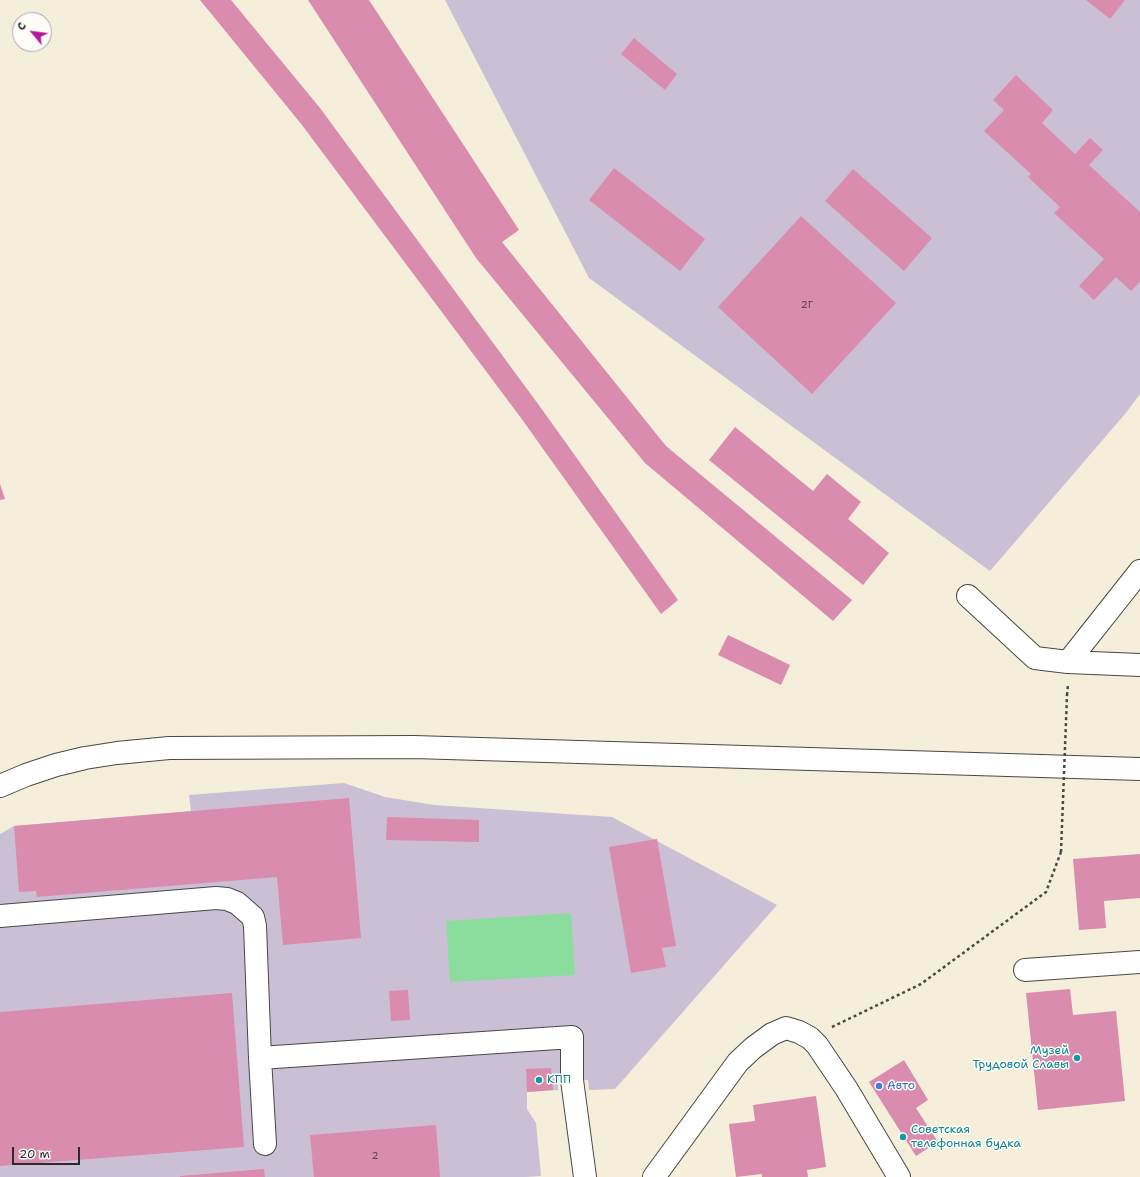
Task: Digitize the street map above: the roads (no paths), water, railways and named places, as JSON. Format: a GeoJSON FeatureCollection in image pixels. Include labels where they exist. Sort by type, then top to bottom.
{"type":"FeatureCollection","features":[{"type":"Feature","properties":{"kind":"street"},"geometry":{"type":"LineString","coordinates":[[1068,662],[1140,570]]}},
{"type":"Feature","properties":{"kind":"street"},"geometry":{"type":"LineString","coordinates":[[968,596],[1035,658],[1068,662],[1139,661]]}},
{"type":"Feature","properties":{"kind":"street"},"geometry":{"type":"LineString","coordinates":[[0,786],[56,765],[85,758],[169,748],[414,747],[1140,769]]}},
{"type":"Feature","properties":{"kind":"street"},"geometry":{"type":"LineString","coordinates":[[0,916],[216,898],[227,899],[237,903],[253,917],[255,926],[265,1144]]}},
{"type":"Feature","properties":{"kind":"street"},"geometry":{"type":"LineString","coordinates":[[1026,970],[1140,962]]}},
{"type":"Feature","properties":{"kind":"street"},"geometry":{"type":"LineString","coordinates":[[654,1177],[738,1062],[753,1048],[772,1034],[786,1028],[799,1032],[810,1038],[817,1045],[846,1088],[899,1177]]}},
{"type":"Feature","properties":{"kind":"street"},"geometry":{"type":"LineString","coordinates":[[260,1058],[572,1037],[572,1080],[585,1177]]}},
{"type":"Feature","properties":{"kind":"place","name":"Музей Трудовой Славы"},"geometry":{"type":"Point","coordinates":[1077,1058]}},
{"type":"Feature","properties":{"kind":"place","name":"КПП"},"geometry":{"type":"Point","coordinates":[539,1080]}},
{"type":"Feature","properties":{"kind":"place","name":"Авто"},"geometry":{"type":"Point","coordinates":[879,1086]}},
{"type":"Feature","properties":{"kind":"place","name":"Советская телефонная будка"},"geometry":{"type":"Point","coordinates":[903,1137]}}]}
